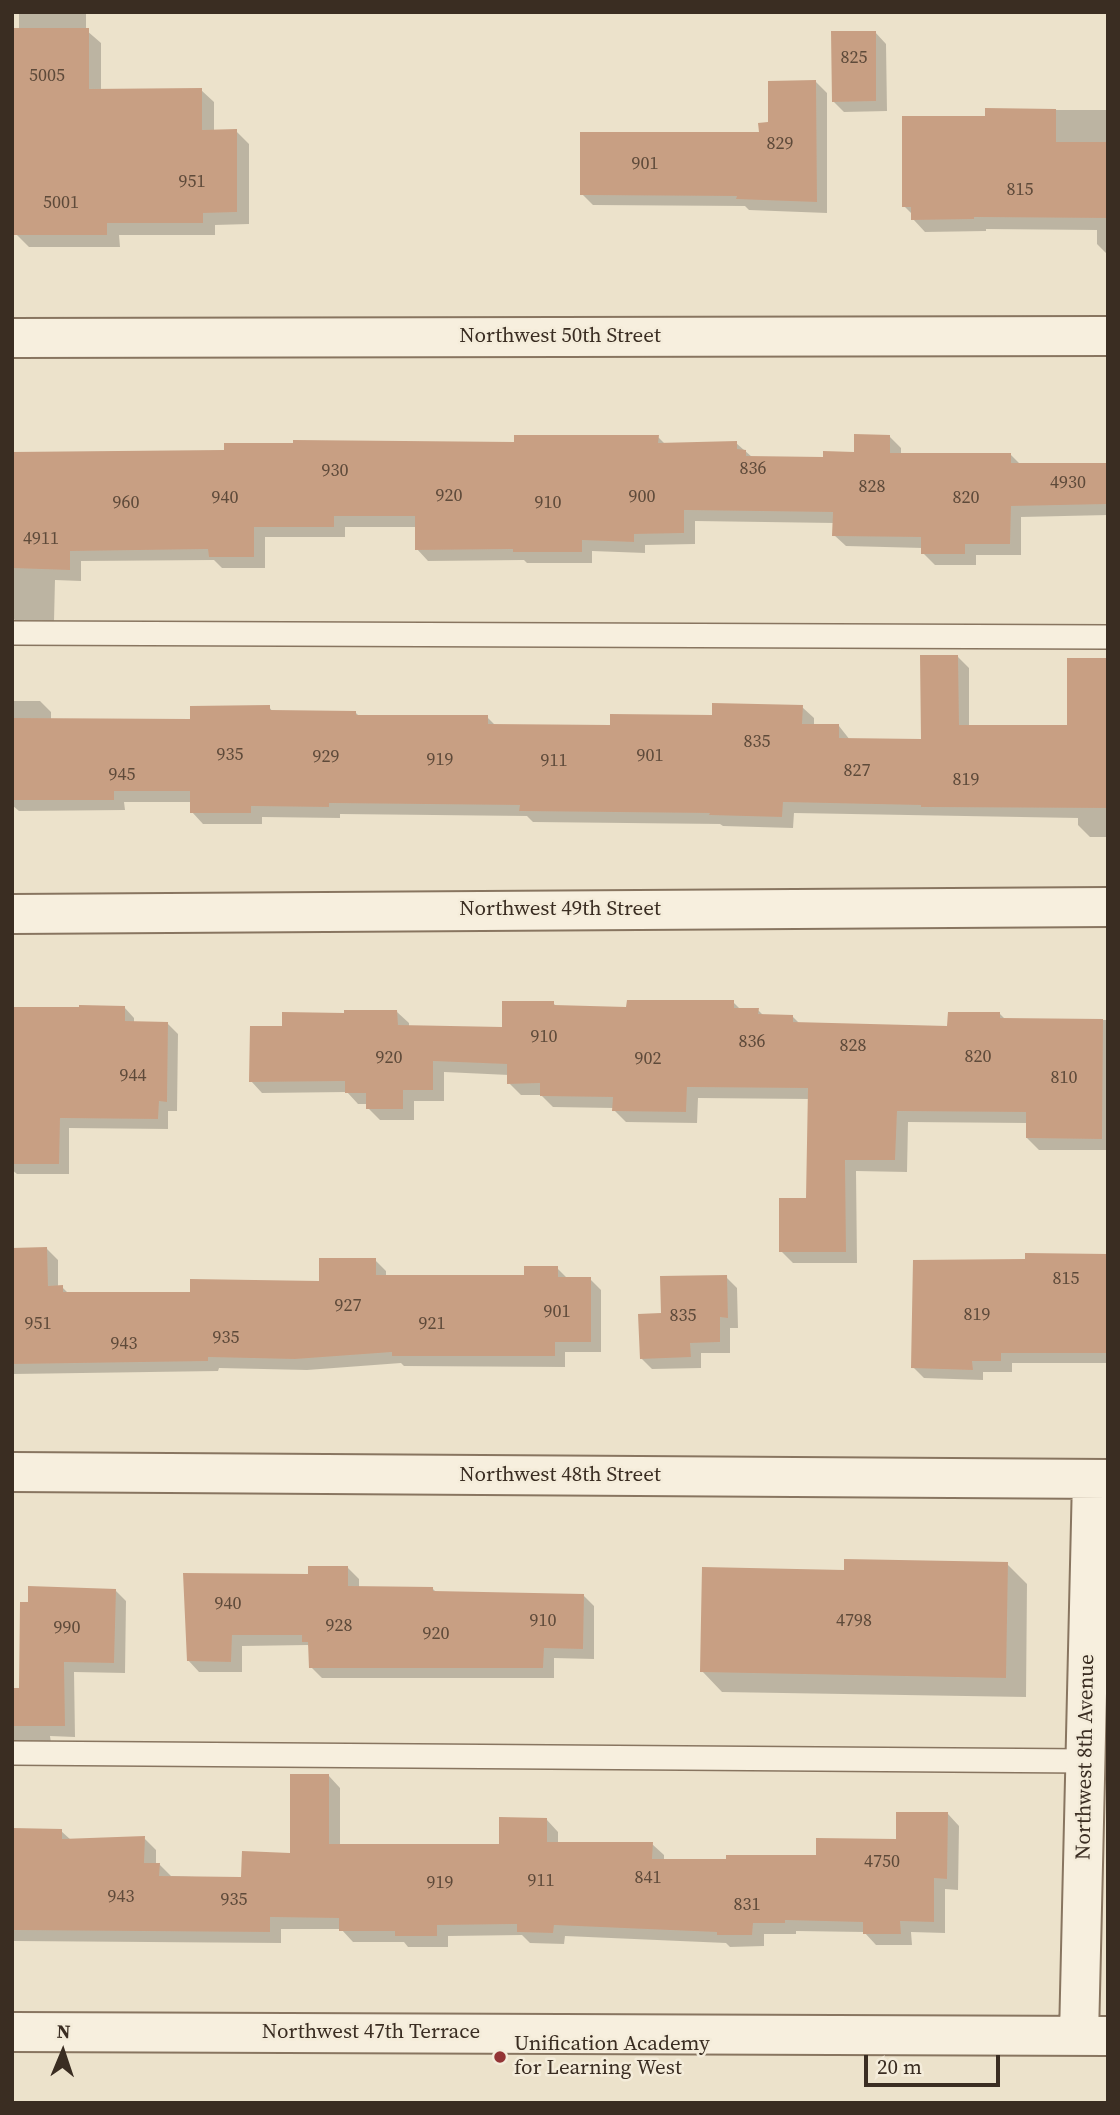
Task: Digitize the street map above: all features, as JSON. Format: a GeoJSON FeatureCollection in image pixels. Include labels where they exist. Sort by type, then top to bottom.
{"type":"FeatureCollection","features":[{"type":"Feature","properties":{"kind":"street","name":"Northwest 50th Street"},"geometry":{"type":"LineString","coordinates":[[12,338],[1108,336]]}},
{"type":"Feature","properties":{"kind":"street","name":"Northwest 49th Street"},"geometry":{"type":"LineString","coordinates":[[12,914],[1108,907]]}},
{"type":"Feature","properties":{"kind":"street","name":"Northwest 48th Street"},"geometry":{"type":"LineString","coordinates":[[12,1472],[1100,1479]]}},
{"type":"Feature","properties":{"kind":"street","name":"Northwest 8th Avenue"},"geometry":{"type":"LineString","coordinates":[[1093,2036],[1086,1761],[1100,1479]]}},
{"type":"Feature","properties":{"kind":"street","name":"Northwest 47th Terrace"},"geometry":{"type":"LineString","coordinates":[[12,2032],[1093,2036]]}},
{"type":"Feature","properties":{"kind":"lane"},"geometry":{"type":"LineString","coordinates":[[12,633],[1108,636]]}},
{"type":"Feature","properties":{"kind":"lane"},"geometry":{"type":"LineString","coordinates":[[12,1753],[1086,1761]]}},
{"type":"Feature","properties":{"kind":"building"},"geometry":{"type":"Polygon","coordinates":[[[12,28],[89,28],[89,89],[202,88],[202,130],[237,129],[237,212],[203,213],[203,223],[107,223],[107,235],[14,235],[12,28]]]}},
{"type":"Feature","properties":{"kind":"building"},"geometry":{"type":"Polygon","coordinates":[[[831,31],[876,31],[876,101],[832,102],[831,31]]]}},
{"type":"Feature","properties":{"kind":"building"},"geometry":{"type":"Polygon","coordinates":[[[816,80],[817,202],[736,199],[737,196],[580,195],[580,132],[759,132],[758,123],[768,122],[768,81],[816,80]]]}},
{"type":"Feature","properties":{"kind":"building"},"geometry":{"type":"Polygon","coordinates":[[[985,108],[1056,109],[1056,142],[1108,142],[1108,218],[974,217],[911,220],[911,207],[902,207],[902,116],[985,116],[985,108]]]}},
{"type":"Feature","properties":{"kind":"building"},"geometry":{"type":"Polygon","coordinates":[[[854,434],[890,435],[890,453],[1011,453],[1011,463],[1108,463],[1108,504],[1011,506],[1010,544],[965,544],[965,554],[921,554],[921,537],[832,536],[833,512],[684,510],[684,533],[634,534],[634,542],[582,540],[582,552],[513,552],[513,549],[415,550],[415,516],[334,516],[334,527],[254,527],[254,557],[209,557],[208,549],[70,551],[70,570],[12,568],[12,452],[224,450],[224,443],[293,443],[293,440],[514,442],[514,435],[659,435],[658,443],[737,441],[737,449],[746,450],[746,456],[823,457],[823,451],[854,452],[854,434]]]}},
{"type":"Feature","properties":{"kind":"building"},"geometry":{"type":"Polygon","coordinates":[[[920,655],[958,655],[959,725],[1067,725],[1067,658],[1108,658],[1108,808],[921,807],[783,802],[782,817],[709,815],[710,813],[519,811],[520,805],[329,803],[329,807],[251,806],[251,813],[190,813],[190,791],[114,791],[114,800],[12,800],[12,718],[190,719],[190,706],[270,705],[270,710],[356,711],[356,715],[488,715],[488,724],[610,725],[610,714],[712,715],[712,703],[803,705],[802,724],[839,724],[839,738],[921,739],[920,655]]]}},
{"type":"Feature","properties":{"kind":"building"},"geometry":{"type":"Polygon","coordinates":[[[627,1000],[734,1000],[734,1008],[759,1008],[758,1014],[793,1015],[793,1022],[947,1026],[948,1012],[1000,1012],[1000,1018],[1103,1019],[1102,1139],[1026,1138],[1026,1112],[897,1111],[895,1160],[845,1160],[846,1252],[779,1252],[779,1198],[806,1198],[808,1088],[687,1087],[686,1112],[612,1111],[613,1097],[540,1096],[540,1083],[507,1084],[507,1064],[433,1061],[433,1090],[403,1090],[403,1109],[366,1109],[366,1093],[345,1093],[345,1081],[249,1082],[250,1026],[282,1026],[282,1012],[397,1010],[398,1025],[502,1027],[502,1001],[554,1001],[554,1005],[626,1007],[627,1000]]]}},
{"type":"Feature","properties":{"kind":"building"},"geometry":{"type":"Polygon","coordinates":[[[125,1006],[125,1021],[168,1022],[167,1102],[159,1101],[158,1119],[60,1118],[59,1164],[12,1164],[12,1007],[125,1006]]]}},
{"type":"Feature","properties":{"kind":"building"},"geometry":{"type":"Polygon","coordinates":[[[47,1247],[48,1286],[63,1285],[63,1292],[190,1292],[190,1279],[319,1281],[319,1258],[376,1258],[376,1275],[524,1275],[524,1266],[558,1266],[558,1277],[591,1277],[591,1342],[555,1342],[555,1356],[392,1356],[392,1352],[295,1359],[208,1357],[208,1361],[12,1364],[12,1248],[47,1247]]]}},
{"type":"Feature","properties":{"kind":"building"},"geometry":{"type":"Polygon","coordinates":[[[1025,1253],[1108,1254],[1108,1353],[1001,1353],[1001,1361],[972,1361],[973,1370],[911,1368],[913,1260],[1025,1259],[1025,1253]]]}},
{"type":"Feature","properties":{"kind":"building"},"geometry":{"type":"Polygon","coordinates":[[[727,1275],[728,1318],[720,1317],[720,1342],[690,1343],[691,1357],[640,1359],[638,1314],[661,1313],[660,1276],[727,1275]]]}},
{"type":"Feature","properties":{"kind":"building"},"geometry":{"type":"Polygon","coordinates":[[[844,1559],[1008,1562],[1006,1678],[700,1672],[702,1567],[844,1570],[844,1559]]]}},
{"type":"Feature","properties":{"kind":"building"},"geometry":{"type":"Polygon","coordinates":[[[308,1566],[348,1566],[348,1586],[433,1587],[433,1591],[584,1594],[583,1649],[544,1648],[543,1668],[309,1668],[308,1642],[302,1642],[302,1635],[232,1635],[231,1662],[187,1661],[183,1573],[308,1574],[308,1566]]]}},
{"type":"Feature","properties":{"kind":"building"},"geometry":{"type":"Polygon","coordinates":[[[28,1586],[116,1589],[114,1663],[64,1662],[65,1726],[12,1726],[12,1688],[19,1688],[20,1602],[28,1602],[28,1586]]]}},
{"type":"Feature","properties":{"kind":"building"},"geometry":{"type":"Polygon","coordinates":[[[290,1774],[329,1774],[329,1844],[499,1844],[499,1817],[547,1818],[547,1842],[653,1842],[652,1859],[726,1859],[726,1855],[816,1855],[816,1838],[896,1839],[896,1812],[948,1812],[947,1879],[934,1878],[934,1922],[900,1921],[901,1934],[863,1934],[863,1922],[785,1920],[785,1923],[753,1923],[752,1935],[554,1925],[553,1933],[517,1932],[517,1924],[437,1925],[437,1936],[395,1936],[395,1931],[339,1931],[339,1918],[270,1917],[270,1932],[12,1930],[12,1828],[62,1829],[62,1839],[145,1836],[144,1863],[160,1863],[159,1876],[241,1877],[242,1851],[290,1853],[290,1774]]]}},
{"type":"Feature","properties":{"kind":"place","name":"Unification Academy for Learning West"},"geometry":{"type":"Point","coordinates":[500,2057]}}]}
